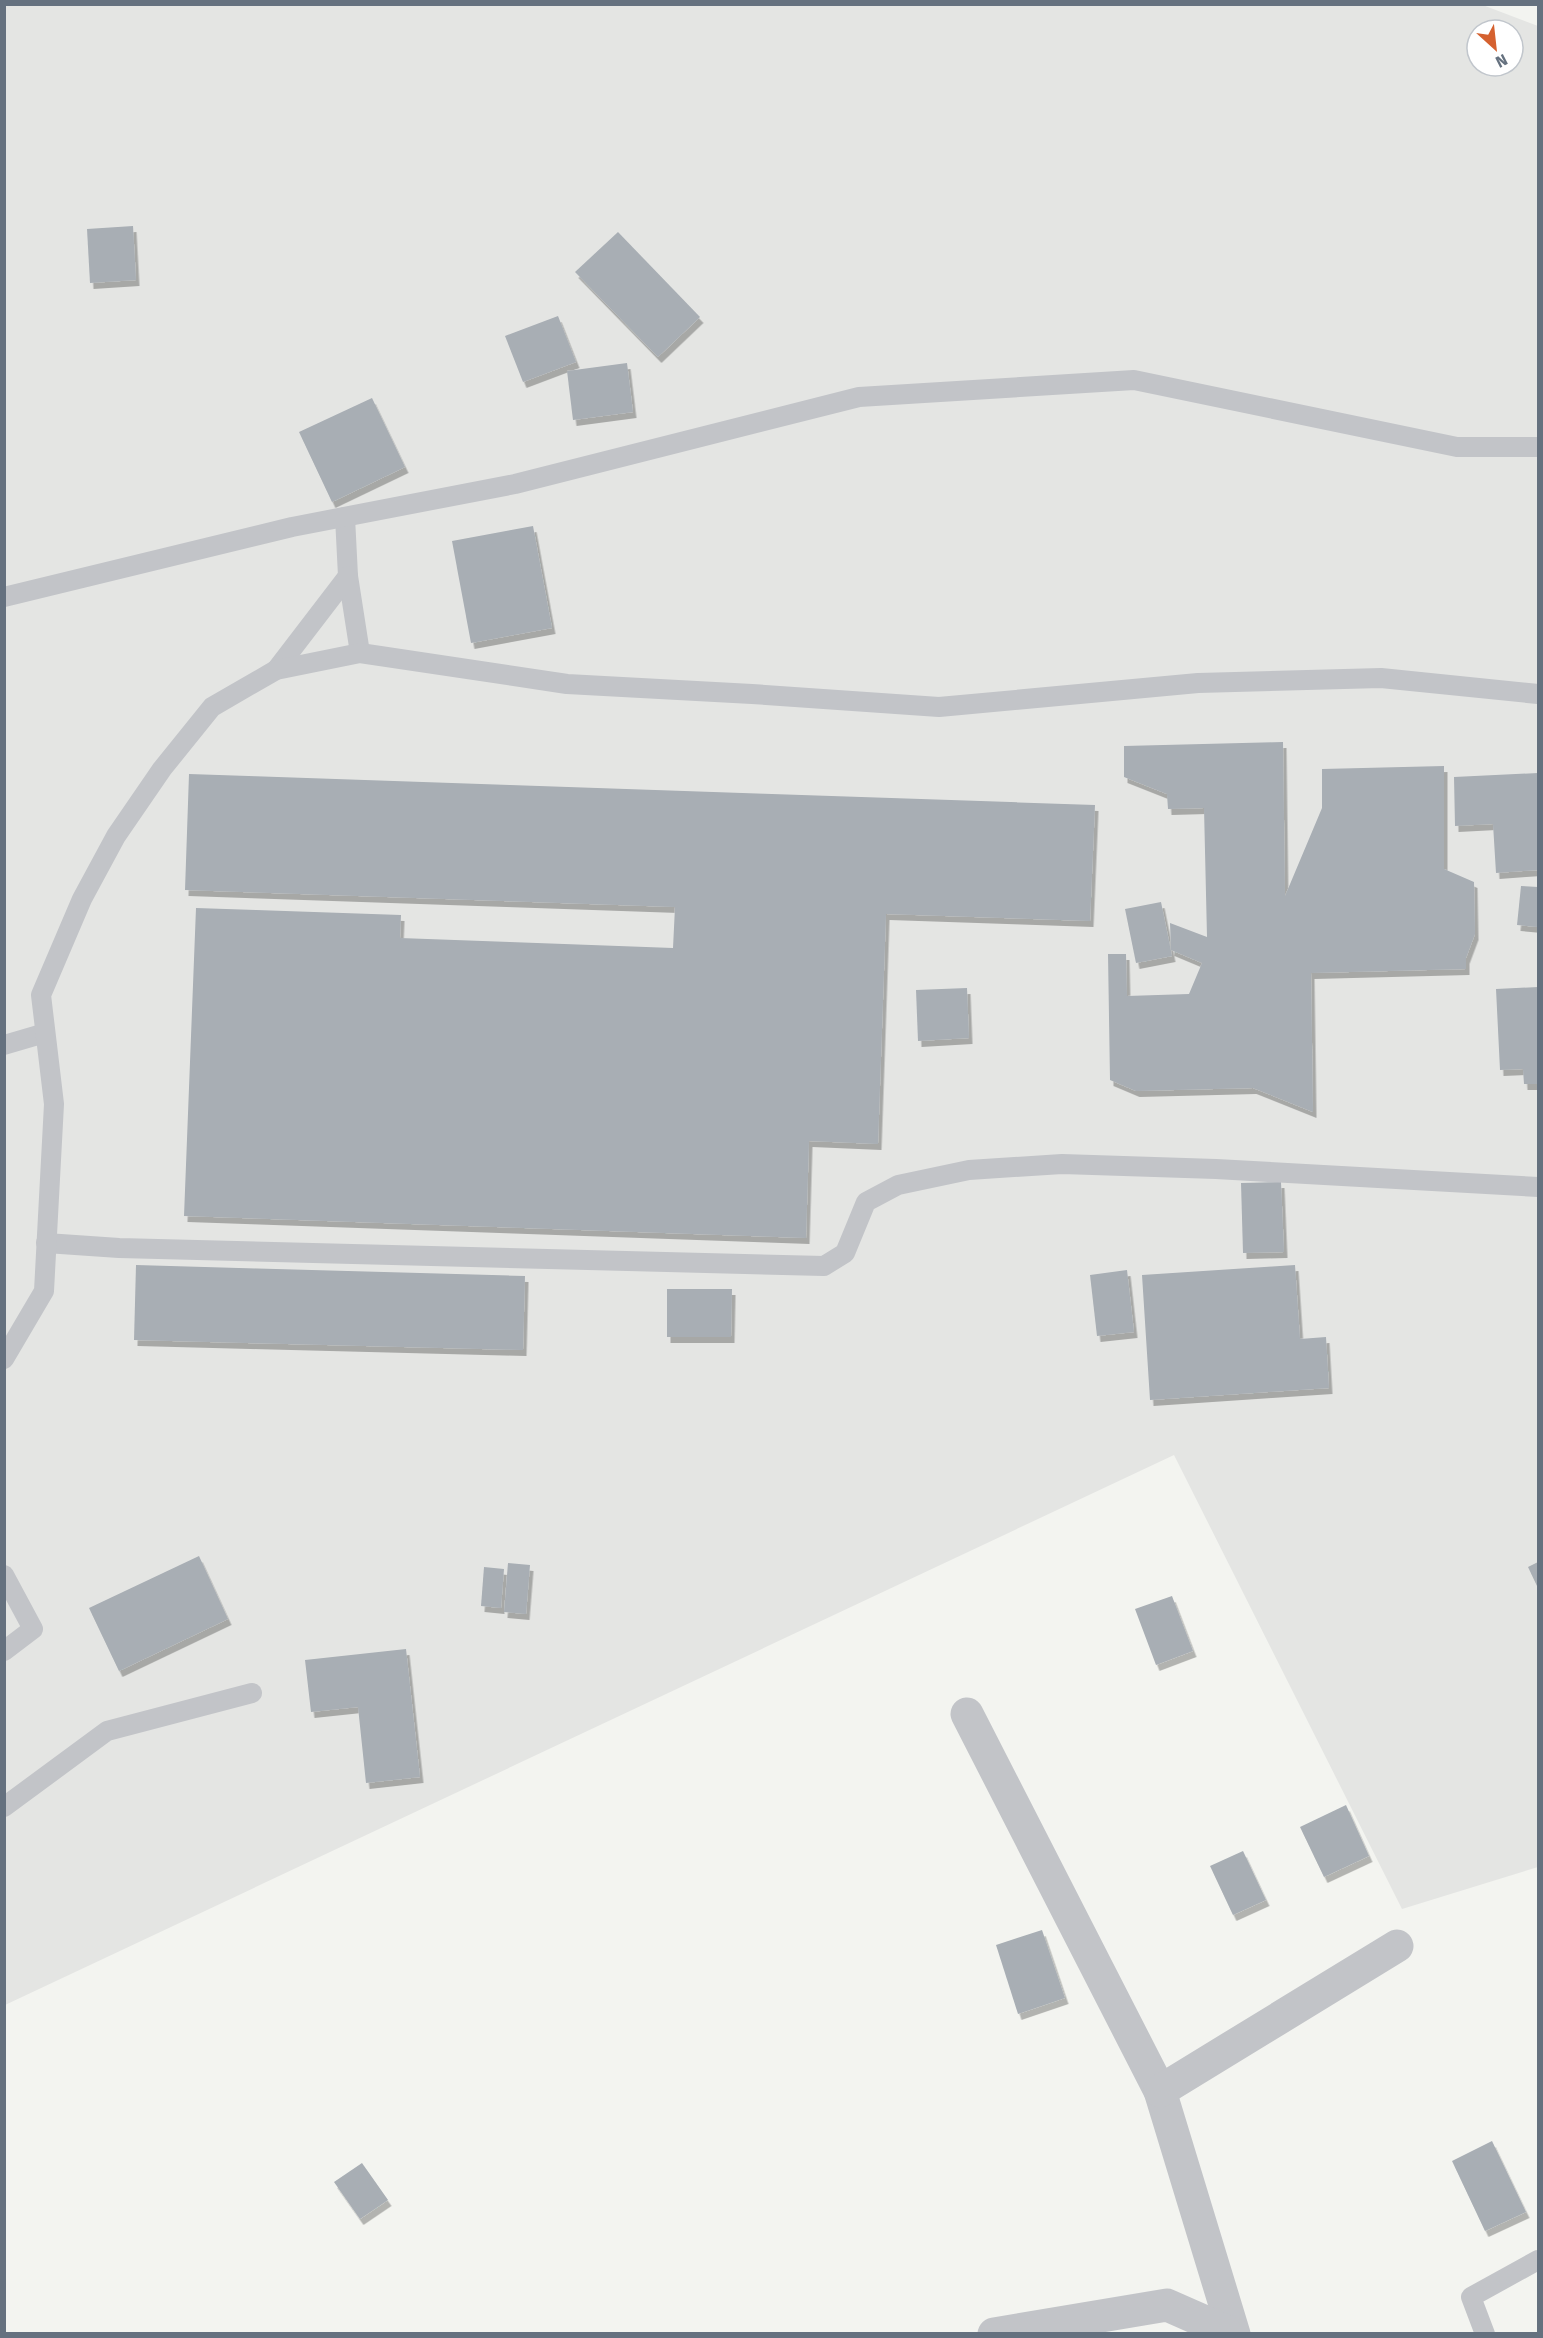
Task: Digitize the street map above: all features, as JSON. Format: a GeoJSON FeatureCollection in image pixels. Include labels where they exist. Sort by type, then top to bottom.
{"type":"FeatureCollection","features":[{"type":"Feature","properties":{"kind":"street"},"geometry":{"type":"LineString","coordinates":[[968,1714],[1160,2091],[1234,2334]]}},
{"type":"Feature","properties":{"kind":"street"},"geometry":{"type":"LineString","coordinates":[[1160,2091],[1397,1946]]}},
{"type":"Feature","properties":{"kind":"street"},"geometry":{"type":"LineString","coordinates":[[994,2334],[1167,2305],[1234,2334]]}},
{"type":"Feature","properties":{"kind":"lane"},"geometry":{"type":"LineString","coordinates":[[4,597],[292,527],[515,484],[859,397],[1134,380],[1457,447],[1539,447]]}},
{"type":"Feature","properties":{"kind":"lane"},"geometry":{"type":"LineString","coordinates":[[345,517],[348,576],[360,652]]}},
{"type":"Feature","properties":{"kind":"lane"},"geometry":{"type":"LineString","coordinates":[[276,670],[348,576]]}},
{"type":"Feature","properties":{"kind":"lane"},"geometry":{"type":"LineString","coordinates":[[4,1359],[44,1291],[54,1104],[41,995],[82,899],[116,836],[162,769],[212,707],[276,670],[360,652],[567,684],[939,707],[1198,683],[1381,678],[1539,694]]}},
{"type":"Feature","properties":{"kind":"lane"},"geometry":{"type":"LineString","coordinates":[[4,1045],[45,1033]]}},
{"type":"Feature","properties":{"kind":"lane"},"geometry":{"type":"LineString","coordinates":[[46,1243],[120,1248],[824,1266],[845,1253],[866,1202],[898,1185],[969,1170],[1062,1164],[1216,1169],[1539,1187]]}},
{"type":"Feature","properties":{"kind":"lane"},"geometry":{"type":"LineString","coordinates":[[4,1575],[33,1629],[4,1651]]}},
{"type":"Feature","properties":{"kind":"lane"},"geometry":{"type":"LineString","coordinates":[[4,1807],[107,1731],[252,1692]]}},
{"type":"Feature","properties":{"kind":"lane"},"geometry":{"type":"LineString","coordinates":[[1485,2334],[1471,2297],[1539,2260]]}},
{"type":"Feature","properties":{"kind":"shaded area"},"geometry":{"type":"Polygon","coordinates":[[[1480,4],[1517,18],[1465,18],[1465,78],[1525,78],[1525,21],[1538,26],[1538,1867],[1402,1909],[1174,1455],[5,2005],[4,5],[1480,4]]]}},
{"type":"Feature","properties":{"kind":"building"},"geometry":{"type":"Polygon","coordinates":[[[133,226],[136,280],[90,283],[87,229],[133,226]]]}},
{"type":"Feature","properties":{"kind":"building"},"geometry":{"type":"Polygon","coordinates":[[[618,232],[700,317],[658,357],[575,272],[618,232]]]}},
{"type":"Feature","properties":{"kind":"building"},"geometry":{"type":"Polygon","coordinates":[[[558,316],[576,362],[523,382],[505,336],[558,316]]]}},
{"type":"Feature","properties":{"kind":"building"},"geometry":{"type":"Polygon","coordinates":[[[627,363],[633,412],[573,420],[567,371],[627,363]]]}},
{"type":"Feature","properties":{"kind":"building"},"geometry":{"type":"Polygon","coordinates":[[[372,398],[405,467],[332,502],[299,432],[372,398]]]}},
{"type":"Feature","properties":{"kind":"building"},"geometry":{"type":"Polygon","coordinates":[[[533,526],[552,628],[471,643],[452,541],[533,526]]]}},
{"type":"Feature","properties":{"kind":"building"},"geometry":{"type":"Polygon","coordinates":[[[1283,742],[1285,896],[1322,808],[1322,769],[1444,766],[1444,869],[1474,882],[1475,934],[1466,958],[1466,969],[1311,973],[1313,1112],[1253,1088],[1136,1091],[1110,1080],[1108,954],[1126,954],[1127,996],[1189,994],[1202,963],[1171,950],[1170,923],[1207,937],[1204,808],[1168,809],[1167,794],[1124,777],[1124,746],[1283,742]]]}},
{"type":"Feature","properties":{"kind":"building"},"geometry":{"type":"Polygon","coordinates":[[[1538,773],[1538,870],[1496,873],[1493,824],[1455,826],[1454,777],[1538,773]]]}},
{"type":"Feature","properties":{"kind":"building"},"geometry":{"type":"Polygon","coordinates":[[[189,774],[1095,805],[1090,921],[886,914],[878,1144],[809,1141],[806,1238],[184,1216],[196,908],[401,915],[400,938],[673,948],[675,907],[185,890],[189,774]]]}},
{"type":"Feature","properties":{"kind":"building"},"geometry":{"type":"Polygon","coordinates":[[[1521,886],[1538,887],[1538,927],[1517,925],[1521,886]]]}},
{"type":"Feature","properties":{"kind":"building"},"geometry":{"type":"Polygon","coordinates":[[[1161,902],[1172,956],[1136,963],[1125,909],[1161,902]]]}},
{"type":"Feature","properties":{"kind":"building"},"geometry":{"type":"Polygon","coordinates":[[[1538,987],[1538,1084],[1524,1084],[1523,1069],[1500,1070],[1496,989],[1538,987]]]}},
{"type":"Feature","properties":{"kind":"building"},"geometry":{"type":"Polygon","coordinates":[[[967,988],[969,1038],[918,1041],[916,990],[967,988]]]}},
{"type":"Feature","properties":{"kind":"building"},"geometry":{"type":"Polygon","coordinates":[[[1281,1182],[1284,1252],[1243,1253],[1241,1183],[1281,1182]]]}},
{"type":"Feature","properties":{"kind":"building"},"geometry":{"type":"Polygon","coordinates":[[[136,1265],[525,1276],[523,1350],[134,1340],[136,1265]]]}},
{"type":"Feature","properties":{"kind":"building"},"geometry":{"type":"Polygon","coordinates":[[[1295,1265],[1300,1339],[1326,1337],[1329,1388],[1150,1400],[1142,1275],[1295,1265]]]}},
{"type":"Feature","properties":{"kind":"building"},"geometry":{"type":"Polygon","coordinates":[[[1127,1270],[1134,1332],[1097,1336],[1090,1275],[1127,1270]]]}},
{"type":"Feature","properties":{"kind":"building"},"geometry":{"type":"Polygon","coordinates":[[[667,1289],[732,1289],[731,1337],[667,1337],[667,1289]]]}},
{"type":"Feature","properties":{"kind":"building"},"geometry":{"type":"Polygon","coordinates":[[[199,1556],[228,1619],[119,1671],[89,1608],[199,1556]]]}},
{"type":"Feature","properties":{"kind":"building"},"geometry":{"type":"Polygon","coordinates":[[[1538,1562],[1538,1588],[1528,1567],[1538,1562]]]}},
{"type":"Feature","properties":{"kind":"building"},"geometry":{"type":"Polygon","coordinates":[[[508,1563],[530,1565],[526,1614],[504,1612],[508,1563]]]}},
{"type":"Feature","properties":{"kind":"building"},"geometry":{"type":"Polygon","coordinates":[[[484,1567],[504,1569],[501,1608],[481,1606],[484,1567]]]}},
{"type":"Feature","properties":{"kind":"building"},"geometry":{"type":"Polygon","coordinates":[[[1172,1596],[1193,1651],[1156,1665],[1135,1609],[1172,1596]]]}},
{"type":"Feature","properties":{"kind":"building"},"geometry":{"type":"Polygon","coordinates":[[[406,1649],[420,1777],[366,1783],[358,1707],[311,1712],[305,1660],[406,1649]]]}},
{"type":"Feature","properties":{"kind":"building"},"geometry":{"type":"Polygon","coordinates":[[[1346,1805],[1369,1856],[1324,1877],[1300,1827],[1346,1805]]]}},
{"type":"Feature","properties":{"kind":"building"},"geometry":{"type":"Polygon","coordinates":[[[1243,1851],[1266,1900],[1233,1915],[1210,1866],[1243,1851]]]}},
{"type":"Feature","properties":{"kind":"building"},"geometry":{"type":"Polygon","coordinates":[[[1042,1930],[1065,1998],[1018,2014],[996,1945],[1042,1930]]]}},
{"type":"Feature","properties":{"kind":"building"},"geometry":{"type":"Polygon","coordinates":[[[1492,2141],[1526,2212],[1485,2231],[1452,2161],[1492,2141]]]}},
{"type":"Feature","properties":{"kind":"building"},"geometry":{"type":"Polygon","coordinates":[[[362,2163],[388,2200],[360,2219],[334,2182],[362,2163]]]}}]}
